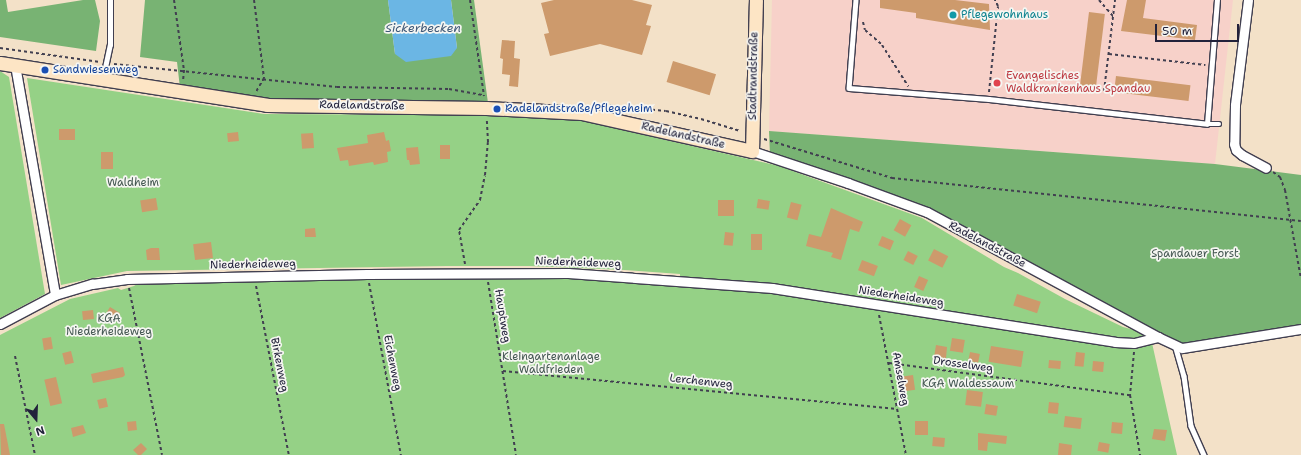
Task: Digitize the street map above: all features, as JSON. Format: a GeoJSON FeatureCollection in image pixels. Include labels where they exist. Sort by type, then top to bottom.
{"type":"FeatureCollection","features":[{"type":"Feature","properties":{"kind":"street","name":"Stadtrandstraße"},"geometry":{"type":"LineString","coordinates":[[752,151],[756,0]]}},
{"type":"Feature","properties":{"kind":"street"},"geometry":{"type":"LineString","coordinates":[[1248,0],[1235,105],[1234,144],[1236,150],[1242,155],[1270,170]]}},
{"type":"Feature","properties":{"kind":"street","name":"Radelandstraße"},"geometry":{"type":"LineString","coordinates":[[0,63],[253,103],[274,105],[486,108],[582,113],[752,151],[841,180],[927,212],[1158,337],[1182,348],[1301,329]]}},
{"type":"Feature","properties":{"kind":"street"},"geometry":{"type":"LineString","coordinates":[[15,65],[55,295]]}},
{"type":"Feature","properties":{"kind":"street","name":"Niederheideweg"},"geometry":{"type":"LineString","coordinates":[[0,324],[55,295],[92,284],[127,279],[367,274],[568,273],[682,280],[772,288],[1115,342],[1134,343],[1158,337]]}},
{"type":"Feature","properties":{"kind":"lane"},"geometry":{"type":"LineString","coordinates":[[102,79],[110,45],[110,0]]}},
{"type":"Feature","properties":{"kind":"lane"},"geometry":{"type":"LineString","coordinates":[[856,0],[849,88],[989,99],[1207,124],[1219,124]]}},
{"type":"Feature","properties":{"kind":"lane"},"geometry":{"type":"LineString","coordinates":[[1207,124],[1217,0]]}},
{"type":"Feature","properties":{"kind":"lane"},"geometry":{"type":"LineString","coordinates":[[1175,345],[1184,376],[1191,426],[1204,455]]}},
{"type":"Feature","properties":{"kind":"path"},"geometry":{"type":"LineString","coordinates":[[174,0],[184,70],[182,92]]}},
{"type":"Feature","properties":{"kind":"path"},"geometry":{"type":"LineString","coordinates":[[253,103],[257,90],[264,78],[254,0]]}},
{"type":"Feature","properties":{"kind":"path"},"geometry":{"type":"LineString","coordinates":[[468,274],[459,230],[480,200],[485,175],[488,142],[486,108],[470,0]]}},
{"type":"Feature","properties":{"kind":"path"},"geometry":{"type":"LineString","coordinates":[[989,99],[998,6],[995,0]]}},
{"type":"Feature","properties":{"kind":"path"},"geometry":{"type":"LineString","coordinates":[[1099,0],[1113,16]]}},
{"type":"Feature","properties":{"kind":"path"},"geometry":{"type":"LineString","coordinates":[[1104,91],[1115,0]]}},
{"type":"Feature","properties":{"kind":"path"},"geometry":{"type":"LineString","coordinates":[[862,18],[865,30],[882,45],[913,94]]}},
{"type":"Feature","properties":{"kind":"path"},"geometry":{"type":"LineString","coordinates":[[1109,54],[1212,66]]}},
{"type":"Feature","properties":{"kind":"path"},"geometry":{"type":"LineString","coordinates":[[1270,170],[1280,177],[1285,190],[1301,279]]}},
{"type":"Feature","properties":{"kind":"path"},"geometry":{"type":"LineString","coordinates":[[1290,220],[1301,221]]}},
{"type":"Feature","properties":{"kind":"path","name":"Eichenweg"},"geometry":{"type":"LineString","coordinates":[[367,274],[401,455]]}},
{"type":"Feature","properties":{"kind":"path","name":"Hauptweg"},"geometry":{"type":"LineString","coordinates":[[487,274],[516,455]]}},
{"type":"Feature","properties":{"kind":"path","name":"Birkenweg"},"geometry":{"type":"LineString","coordinates":[[254,277],[289,455]]}},
{"type":"Feature","properties":{"kind":"path"},"geometry":{"type":"LineString","coordinates":[[127,279],[162,455]]}},
{"type":"Feature","properties":{"kind":"path","name":"Amselweg"},"geometry":{"type":"LineString","coordinates":[[878,305],[906,455]]}},
{"type":"Feature","properties":{"kind":"path"},"geometry":{"type":"LineString","coordinates":[[1134,343],[1130,396],[1140,455]]}},
{"type":"Feature","properties":{"kind":"path"},"geometry":{"type":"LineString","coordinates":[[15,356],[35,455]]}},
{"type":"Feature","properties":{"kind":"path","name":"Drosselweg"},"geometry":{"type":"LineString","coordinates":[[889,363],[1130,396]]}},
{"type":"Feature","properties":{"kind":"path","name":"Lerchenweg"},"geometry":{"type":"LineString","coordinates":[[503,371],[897,409]]}},
{"type":"Feature","properties":{"kind":"shaded area","name":"Evangelisches Waldkrankenhaus Spandau"},"geometry":{"type":"Polygon","coordinates":[[[772,0],[1233,0],[1215,164],[769,131],[772,0]]]}},
{"type":"Feature","properties":{"kind":"green space"},"geometry":{"type":"Polygon","coordinates":[[[0,0],[6,0],[8,12],[83,0],[95,0],[100,21],[96,51],[0,37],[0,0]]]}},
{"type":"Feature","properties":{"kind":"green space"},"geometry":{"type":"Polygon","coordinates":[[[145,0],[388,0],[395,54],[457,48],[451,0],[474,0],[488,103],[267,101],[180,88],[177,62],[140,57],[145,0]]]}},
{"type":"Feature","properties":{"kind":"green space"},"geometry":{"type":"Polygon","coordinates":[[[0,71],[9,77],[45,294],[0,318],[0,71]]]}},
{"type":"Feature","properties":{"kind":"green space"},"geometry":{"type":"Polygon","coordinates":[[[27,78],[264,114],[465,115],[574,119],[779,166],[922,218],[1004,267],[1065,299],[1123,327],[1150,334],[1177,455],[0,455],[0,335],[70,299],[118,288],[121,290],[137,284],[568,273],[680,276],[680,274],[625,270],[529,266],[447,266],[127,271],[61,285],[27,78]]]}},
{"type":"Feature","properties":{"kind":"green space","name":"Spandauer Forst"},"geometry":{"type":"Polygon","coordinates":[[[769,131],[1215,164],[1301,175],[1301,329],[1182,348],[927,212],[770,156],[769,131]]]}},
{"type":"Feature","properties":{"kind":"water","name":"Sickerbecken"},"geometry":{"type":"Polygon","coordinates":[[[388,0],[451,0],[457,48],[451,56],[406,62],[395,54],[388,0]]]}},
{"type":"Feature","properties":{"kind":"building"},"geometry":{"type":"Polygon","coordinates":[[[554,0],[632,0],[652,5],[646,25],[651,26],[642,55],[600,44],[550,56],[544,34],[549,33],[541,3],[554,0]]]}},
{"type":"Feature","properties":{"kind":"building","name":"Pflegewohnhaus"},"geometry":{"type":"Polygon","coordinates":[[[880,0],[955,0],[989,4],[990,30],[916,18],[916,13],[880,8],[880,0]]]}},
{"type":"Feature","properties":{"kind":"building"},"geometry":{"type":"Polygon","coordinates":[[[1127,0],[1146,0],[1143,18],[1197,25],[1195,40],[1121,31],[1127,0]]]}},
{"type":"Feature","properties":{"kind":"building"},"geometry":{"type":"Polygon","coordinates":[[[1089,12],[1105,14],[1095,90],[1080,88],[1089,12]]]}},
{"type":"Feature","properties":{"kind":"building"},"geometry":{"type":"Polygon","coordinates":[[[502,40],[515,41],[514,58],[520,59],[518,87],[509,86],[510,75],[502,74],[503,59],[500,58],[502,40]]]}},
{"type":"Feature","properties":{"kind":"building"},"geometry":{"type":"Polygon","coordinates":[[[673,61],[716,74],[710,95],[667,82],[673,61]]]}},
{"type":"Feature","properties":{"kind":"building"},"geometry":{"type":"Polygon","coordinates":[[[1116,76],[1190,85],[1188,101],[1114,92],[1116,76]]]}},
{"type":"Feature","properties":{"kind":"building"},"geometry":{"type":"Polygon","coordinates":[[[59,129],[75,129],[75,140],[59,140],[59,129]]]}},
{"type":"Feature","properties":{"kind":"building"},"geometry":{"type":"Polygon","coordinates":[[[238,132],[239,141],[228,142],[227,133],[238,132]]]}},
{"type":"Feature","properties":{"kind":"building"},"geometry":{"type":"Polygon","coordinates":[[[384,132],[386,141],[389,140],[391,151],[387,152],[388,162],[374,165],[373,162],[349,166],[348,160],[340,161],[337,148],[368,143],[367,135],[384,132]]]}},
{"type":"Feature","properties":{"kind":"building"},"geometry":{"type":"Polygon","coordinates":[[[313,133],[314,148],[302,149],[301,134],[313,133]]]}},
{"type":"Feature","properties":{"kind":"building"},"geometry":{"type":"Polygon","coordinates":[[[440,145],[450,145],[450,159],[440,159],[440,145]]]}},
{"type":"Feature","properties":{"kind":"building"},"geometry":{"type":"Polygon","coordinates":[[[418,147],[420,164],[410,165],[409,160],[407,160],[406,148],[418,147]]]}},
{"type":"Feature","properties":{"kind":"building"},"geometry":{"type":"Polygon","coordinates":[[[101,152],[113,152],[113,169],[101,169],[101,152]]]}},
{"type":"Feature","properties":{"kind":"building"},"geometry":{"type":"Polygon","coordinates":[[[156,198],[158,210],[142,212],[140,201],[156,198]]]}},
{"type":"Feature","properties":{"kind":"building"},"geometry":{"type":"Polygon","coordinates":[[[758,199],[770,201],[768,210],[757,208],[758,199]]]}},
{"type":"Feature","properties":{"kind":"building"},"geometry":{"type":"Polygon","coordinates":[[[718,200],[734,200],[734,216],[718,216],[718,200]]]}},
{"type":"Feature","properties":{"kind":"building"},"geometry":{"type":"Polygon","coordinates":[[[791,202],[802,205],[797,220],[787,217],[791,202]]]}},
{"type":"Feature","properties":{"kind":"building"},"geometry":{"type":"Polygon","coordinates":[[[831,208],[863,222],[859,232],[850,229],[841,260],[831,257],[833,253],[806,246],[809,234],[821,237],[831,208]]]}},
{"type":"Feature","properties":{"kind":"building"},"geometry":{"type":"Polygon","coordinates":[[[900,219],[911,225],[905,237],[894,230],[900,219]]]}},
{"type":"Feature","properties":{"kind":"building"},"geometry":{"type":"Polygon","coordinates":[[[315,228],[316,237],[305,237],[305,229],[315,228]]]}},
{"type":"Feature","properties":{"kind":"building"},"geometry":{"type":"Polygon","coordinates":[[[725,232],[734,233],[733,246],[724,245],[725,232]]]}},
{"type":"Feature","properties":{"kind":"building"},"geometry":{"type":"Polygon","coordinates":[[[751,234],[762,234],[762,250],[751,250],[751,234]]]}},
{"type":"Feature","properties":{"kind":"building"},"geometry":{"type":"Polygon","coordinates":[[[882,236],[894,241],[890,250],[878,245],[882,236]]]}},
{"type":"Feature","properties":{"kind":"building"},"geometry":{"type":"Polygon","coordinates":[[[211,242],[213,258],[195,260],[193,244],[211,242]]]}},
{"type":"Feature","properties":{"kind":"building"},"geometry":{"type":"Polygon","coordinates":[[[151,248],[159,248],[160,260],[147,260],[146,250],[151,248]]]}},
{"type":"Feature","properties":{"kind":"building"},"geometry":{"type":"Polygon","coordinates":[[[934,249],[948,256],[942,268],[928,261],[934,249]]]}},
{"type":"Feature","properties":{"kind":"building"},"geometry":{"type":"Polygon","coordinates":[[[908,251],[918,256],[913,265],[903,260],[908,251]]]}},
{"type":"Feature","properties":{"kind":"building"},"geometry":{"type":"Polygon","coordinates":[[[862,260],[878,266],[874,276],[858,270],[862,260]]]}},
{"type":"Feature","properties":{"kind":"building"},"geometry":{"type":"Polygon","coordinates":[[[919,276],[928,280],[923,291],[914,287],[919,276]]]}},
{"type":"Feature","properties":{"kind":"building"},"geometry":{"type":"Polygon","coordinates":[[[1017,294],[1041,302],[1037,313],[1013,305],[1017,294]]]}},
{"type":"Feature","properties":{"kind":"building"},"geometry":{"type":"Polygon","coordinates":[[[110,307],[120,313],[116,320],[106,314],[110,307]]]}},
{"type":"Feature","properties":{"kind":"building"},"geometry":{"type":"Polygon","coordinates":[[[93,310],[94,319],[83,320],[82,311],[93,310]]]}},
{"type":"Feature","properties":{"kind":"building"},"geometry":{"type":"Polygon","coordinates":[[[51,337],[53,349],[44,350],[42,338],[51,337]]]}},
{"type":"Feature","properties":{"kind":"building"},"geometry":{"type":"Polygon","coordinates":[[[952,338],[965,340],[963,353],[950,351],[952,338]]]}},
{"type":"Feature","properties":{"kind":"building"},"geometry":{"type":"Polygon","coordinates":[[[936,345],[947,347],[946,358],[934,357],[936,345]]]}},
{"type":"Feature","properties":{"kind":"building"},"geometry":{"type":"Polygon","coordinates":[[[991,346],[1024,351],[1021,367],[988,362],[991,346]]]}},
{"type":"Feature","properties":{"kind":"building"},"geometry":{"type":"Polygon","coordinates":[[[71,351],[74,363],[65,365],[62,353],[71,351]]]}},
{"type":"Feature","properties":{"kind":"building"},"geometry":{"type":"Polygon","coordinates":[[[970,352],[980,354],[978,363],[968,361],[970,352]]]}},
{"type":"Feature","properties":{"kind":"building"},"geometry":{"type":"Polygon","coordinates":[[[1076,352],[1085,353],[1083,367],[1075,366],[1076,352]]]}},
{"type":"Feature","properties":{"kind":"building"},"geometry":{"type":"Polygon","coordinates":[[[1049,360],[1061,361],[1060,369],[1048,368],[1049,360]]]}},
{"type":"Feature","properties":{"kind":"building"},"geometry":{"type":"Polygon","coordinates":[[[1093,361],[1104,362],[1103,372],[1092,371],[1093,361]]]}},
{"type":"Feature","properties":{"kind":"building"},"geometry":{"type":"Polygon","coordinates":[[[123,367],[125,375],[123,377],[93,383],[91,374],[123,367]]]}},
{"type":"Feature","properties":{"kind":"building"},"geometry":{"type":"Polygon","coordinates":[[[913,375],[915,390],[903,392],[901,377],[913,375]]]}},
{"type":"Feature","properties":{"kind":"building"},"geometry":{"type":"Polygon","coordinates":[[[56,377],[62,403],[50,406],[44,380],[56,377]]]}},
{"type":"Feature","properties":{"kind":"building"},"geometry":{"type":"Polygon","coordinates":[[[967,390],[983,392],[981,407],[965,405],[967,390]]]}},
{"type":"Feature","properties":{"kind":"building"},"geometry":{"type":"Polygon","coordinates":[[[106,398],[108,407],[99,409],[97,400],[106,398]]]}},
{"type":"Feature","properties":{"kind":"building"},"geometry":{"type":"Polygon","coordinates":[[[1049,402],[1059,403],[1058,414],[1048,413],[1049,402]]]}},
{"type":"Feature","properties":{"kind":"building"},"geometry":{"type":"Polygon","coordinates":[[[986,404],[998,406],[996,416],[984,414],[986,404]]]}},
{"type":"Feature","properties":{"kind":"building"},"geometry":{"type":"Polygon","coordinates":[[[1065,416],[1082,418],[1081,429],[1064,427],[1065,416]]]}},
{"type":"Feature","properties":{"kind":"building"},"geometry":{"type":"Polygon","coordinates":[[[136,421],[137,430],[128,431],[127,422],[136,421]]]}},
{"type":"Feature","properties":{"kind":"building"},"geometry":{"type":"Polygon","coordinates":[[[915,421],[928,421],[928,435],[915,435],[915,421]]]}},
{"type":"Feature","properties":{"kind":"building"},"geometry":{"type":"Polygon","coordinates":[[[1112,422],[1123,423],[1122,434],[1111,433],[1112,422]]]}},
{"type":"Feature","properties":{"kind":"building"},"geometry":{"type":"Polygon","coordinates":[[[0,424],[4,424],[10,455],[1,455],[0,424]]]}},
{"type":"Feature","properties":{"kind":"building"},"geometry":{"type":"Polygon","coordinates":[[[83,425],[86,433],[73,437],[71,428],[83,425]]]}},
{"type":"Feature","properties":{"kind":"building"},"geometry":{"type":"Polygon","coordinates":[[[1154,429],[1167,430],[1165,441],[1152,439],[1154,429]]]}},
{"type":"Feature","properties":{"kind":"building"},"geometry":{"type":"Polygon","coordinates":[[[978,433],[1007,436],[1006,444],[988,442],[987,451],[978,450],[978,433]]]}},
{"type":"Feature","properties":{"kind":"building"},"geometry":{"type":"Polygon","coordinates":[[[933,437],[945,438],[944,447],[932,446],[933,437]]]}},
{"type":"Feature","properties":{"kind":"building"},"geometry":{"type":"Polygon","coordinates":[[[1099,442],[1110,444],[1108,453],[1097,451],[1099,442]]]}},
{"type":"Feature","properties":{"kind":"building"},"geometry":{"type":"Polygon","coordinates":[[[141,443],[147,449],[141,455],[138,455],[133,450],[141,443]]]}},
{"type":"Feature","properties":{"kind":"building"},"geometry":{"type":"Polygon","coordinates":[[[1059,443],[1072,445],[1071,455],[1058,455],[1059,443]]]}},
{"type":"Feature","properties":{"kind":"place","name":"Pflegewohnhaus"},"geometry":{"type":"Point","coordinates":[953,15]}},
{"type":"Feature","properties":{"kind":"place","name":"Sandwiesenweg"},"geometry":{"type":"Point","coordinates":[45,70]}},
{"type":"Feature","properties":{"kind":"place","name":"Evangelisches Waldkrankenhaus Spandau"},"geometry":{"type":"Point","coordinates":[997,83]}},
{"type":"Feature","properties":{"kind":"place","name":"Radelandstraße/Pflegeheim"},"geometry":{"type":"Point","coordinates":[497,109]}},
{"type":"Feature","properties":{"kind":"park label","name":"Waldheim"},"geometry":{"type":"Point","coordinates":[133,183]}},
{"type":"Feature","properties":{"kind":"park label","name":"KGA Niederheideweg"},"geometry":{"type":"Point","coordinates":[109,326]}},
{"type":"Feature","properties":{"kind":"park label","name":"Kleingartenanlage Waldfrieden"},"geometry":{"type":"Point","coordinates":[551,364]}},
{"type":"Feature","properties":{"kind":"park label","name":"KGA Waldessaum"},"geometry":{"type":"Point","coordinates":[968,384]}}]}
